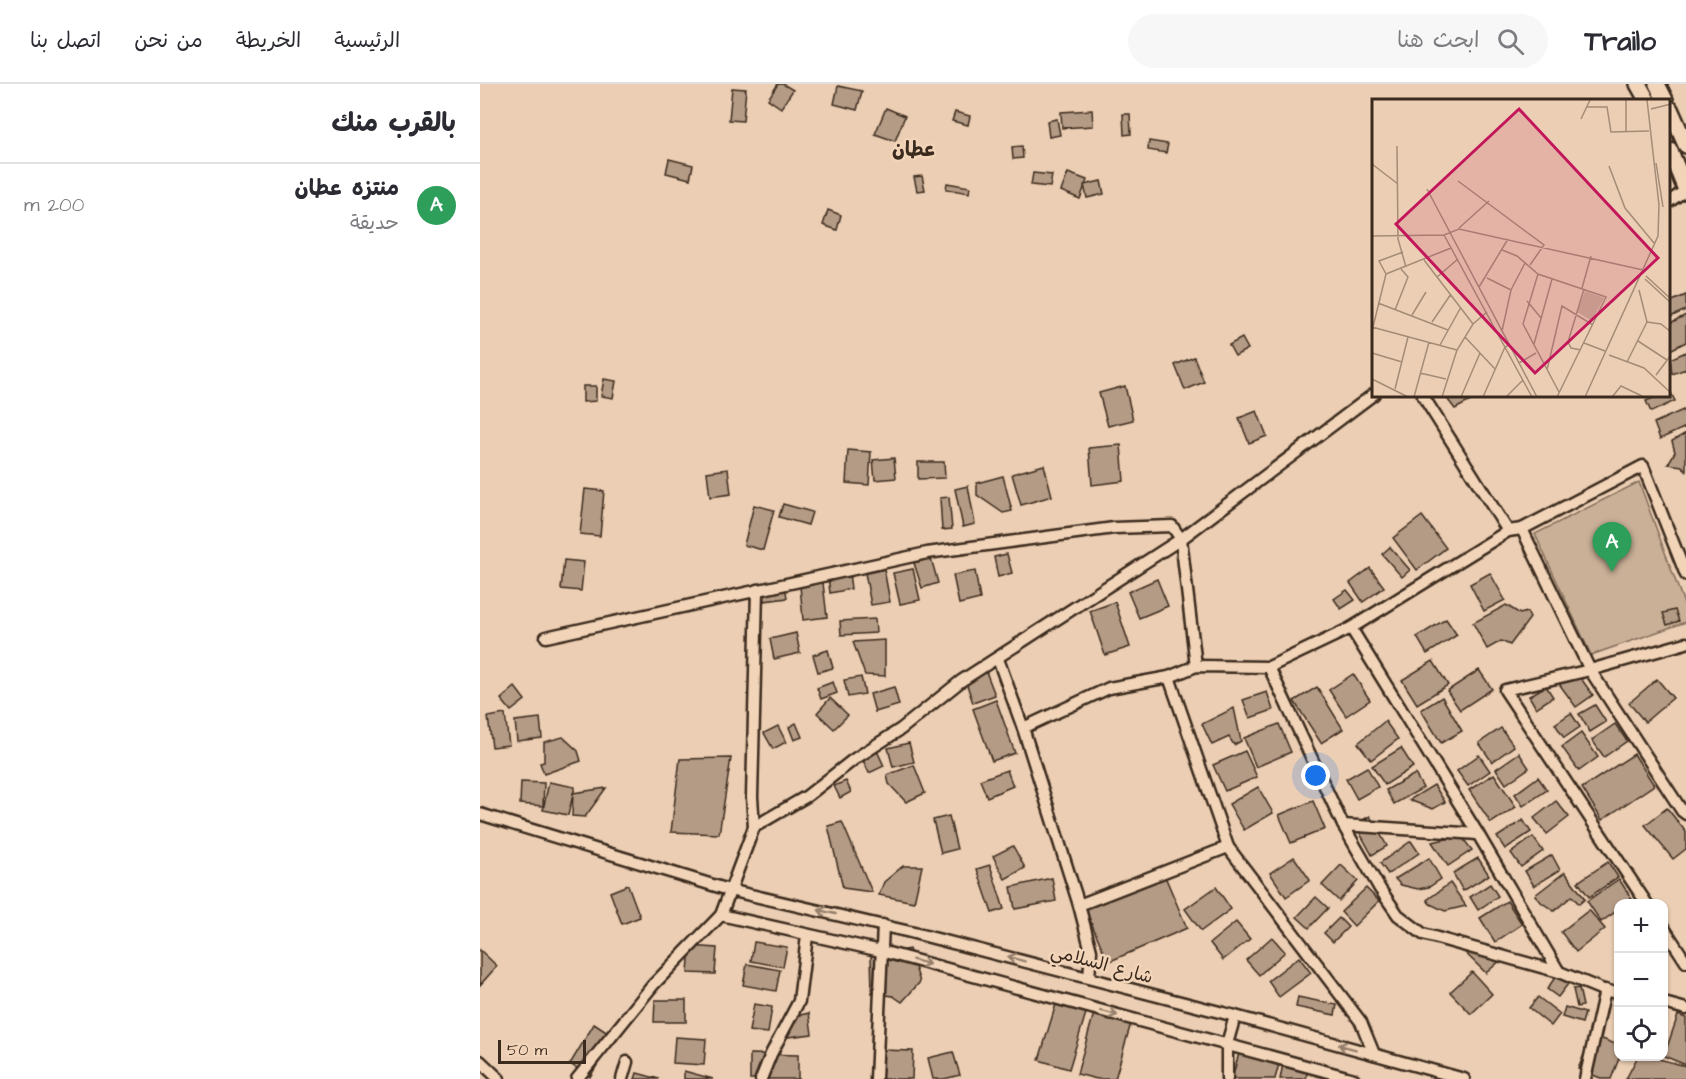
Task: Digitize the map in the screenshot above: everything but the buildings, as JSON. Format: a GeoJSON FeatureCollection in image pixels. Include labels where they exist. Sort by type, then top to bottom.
{"type":"FeatureCollection","features":[{"type":"Feature","properties":{"kind":"main road"},"geometry":{"type":"LineString","coordinates":[[1638,84],[1646,99]]}},
{"type":"Feature","properties":{"kind":"main road"},"geometry":{"type":"LineString","coordinates":[[1657,84],[1664,99]]}},
{"type":"Feature","properties":{"kind":"main road"},"geometry":{"type":"LineString","coordinates":[[1671,113],[1679,141]]}},
{"type":"Feature","properties":{"kind":"main road"},"geometry":{"type":"LineString","coordinates":[[1671,153],[1686,190]]}},
{"type":"Feature","properties":{"kind":"street"},"geometry":{"type":"LineString","coordinates":[[1671,200],[1686,190]]}},
{"type":"Feature","properties":{"kind":"street"},"geometry":{"type":"LineString","coordinates":[[754,827],[807,796],[853,760],[901,729],[960,681],[998,659],[1181,539],[1372,396]]}},
{"type":"Feature","properties":{"kind":"street"},"geometry":{"type":"LineString","coordinates":[[1424,398],[1508,531]]}},
{"type":"Feature","properties":{"kind":"street"},"geometry":{"type":"LineString","coordinates":[[1023,728],[1109,688],[1169,677],[1196,666],[1269,667],[1351,628],[1508,531],[1522,529],[1643,466],[1686,575]]}},
{"type":"Feature","properties":{"kind":"street"},"geometry":{"type":"LineString","coordinates":[[546,637],[927,553],[1114,528],[1172,526],[1181,539],[1196,666]]}},
{"type":"Feature","properties":{"kind":"street"},"geometry":{"type":"LineString","coordinates":[[1522,529],[1590,670],[1686,814]]}},
{"type":"Feature","properties":{"kind":"street"},"geometry":{"type":"LineString","coordinates":[[577,1079],[653,985],[721,915],[754,827],[752,797],[757,590]]}},
{"type":"Feature","properties":{"kind":"street"},"geometry":{"type":"LineString","coordinates":[[1351,628],[1478,834],[1559,972]]}},
{"type":"Feature","properties":{"kind":"street"},"geometry":{"type":"LineString","coordinates":[[1644,899],[1505,690],[1590,670],[1686,643]]}},
{"type":"Feature","properties":{"kind":"street"},"geometry":{"type":"LineString","coordinates":[[998,659],[1023,728],[1079,905],[1091,951],[1089,978]]}},
{"type":"Feature","properties":{"kind":"street"},"geometry":{"type":"LineString","coordinates":[[1269,667],[1343,825],[1380,889],[1398,915],[1423,934],[1559,972],[1614,992]]}},
{"type":"Feature","properties":{"kind":"street"},"geometry":{"type":"LineString","coordinates":[[1169,677],[1228,848],[1361,1022],[1374,1054]]}},
{"type":"Feature","properties":{"kind":"street","name":"شارع السلامي"},"geometry":{"type":"LineString","coordinates":[[480,814],[729,890],[883,925],[1089,978],[1461,1079]]}},
{"type":"Feature","properties":{"kind":"street"},"geometry":{"type":"LineString","coordinates":[[1343,825],[1478,834]]}},
{"type":"Feature","properties":{"kind":"street"},"geometry":{"type":"LineString","coordinates":[[1079,905],[1228,848]]}},
{"type":"Feature","properties":{"kind":"street"},"geometry":{"type":"LineString","coordinates":[[721,915],[881,951],[1354,1079]]}},
{"type":"Feature","properties":{"kind":"street"},"geometry":{"type":"LineString","coordinates":[[876,1079],[883,925]]}},
{"type":"Feature","properties":{"kind":"street"},"geometry":{"type":"LineString","coordinates":[[1668,934],[1686,962]]}},
{"type":"Feature","properties":{"kind":"street"},"geometry":{"type":"LineString","coordinates":[[761,1079],[771,1054],[799,1001],[807,936]]}},
{"type":"Feature","properties":{"kind":"street"},"geometry":{"type":"LineString","coordinates":[[1585,1079],[1605,990]]}},
{"type":"Feature","properties":{"kind":"street"},"geometry":{"type":"LineString","coordinates":[[1668,1005],[1686,1009]]}},
{"type":"Feature","properties":{"kind":"street"},"geometry":{"type":"LineString","coordinates":[[1227,1079],[1227,1044],[1235,1016]]}},
{"type":"Feature","properties":{"kind":"street"},"geometry":{"type":"LineString","coordinates":[[480,1061],[499,1079]]}},
{"type":"Feature","properties":{"kind":"street"},"geometry":{"type":"LineString","coordinates":[[622,1079],[627,1062]]}},
{"type":"Feature","properties":{"kind":"shaded area"},"geometry":{"type":"Polygon","coordinates":[[[1639,482],[1686,609],[1686,622],[1591,655],[1535,534],[1639,482]]]}},
{"type":"Feature","properties":{"kind":"place","name":"منتزه عطان"},"geometry":{"type":"Point","coordinates":[1612,572]}},
{"type":"Feature","properties":{"kind":"district","name":"عطان"},"geometry":{"type":"Point","coordinates":[914,149]}}]}
